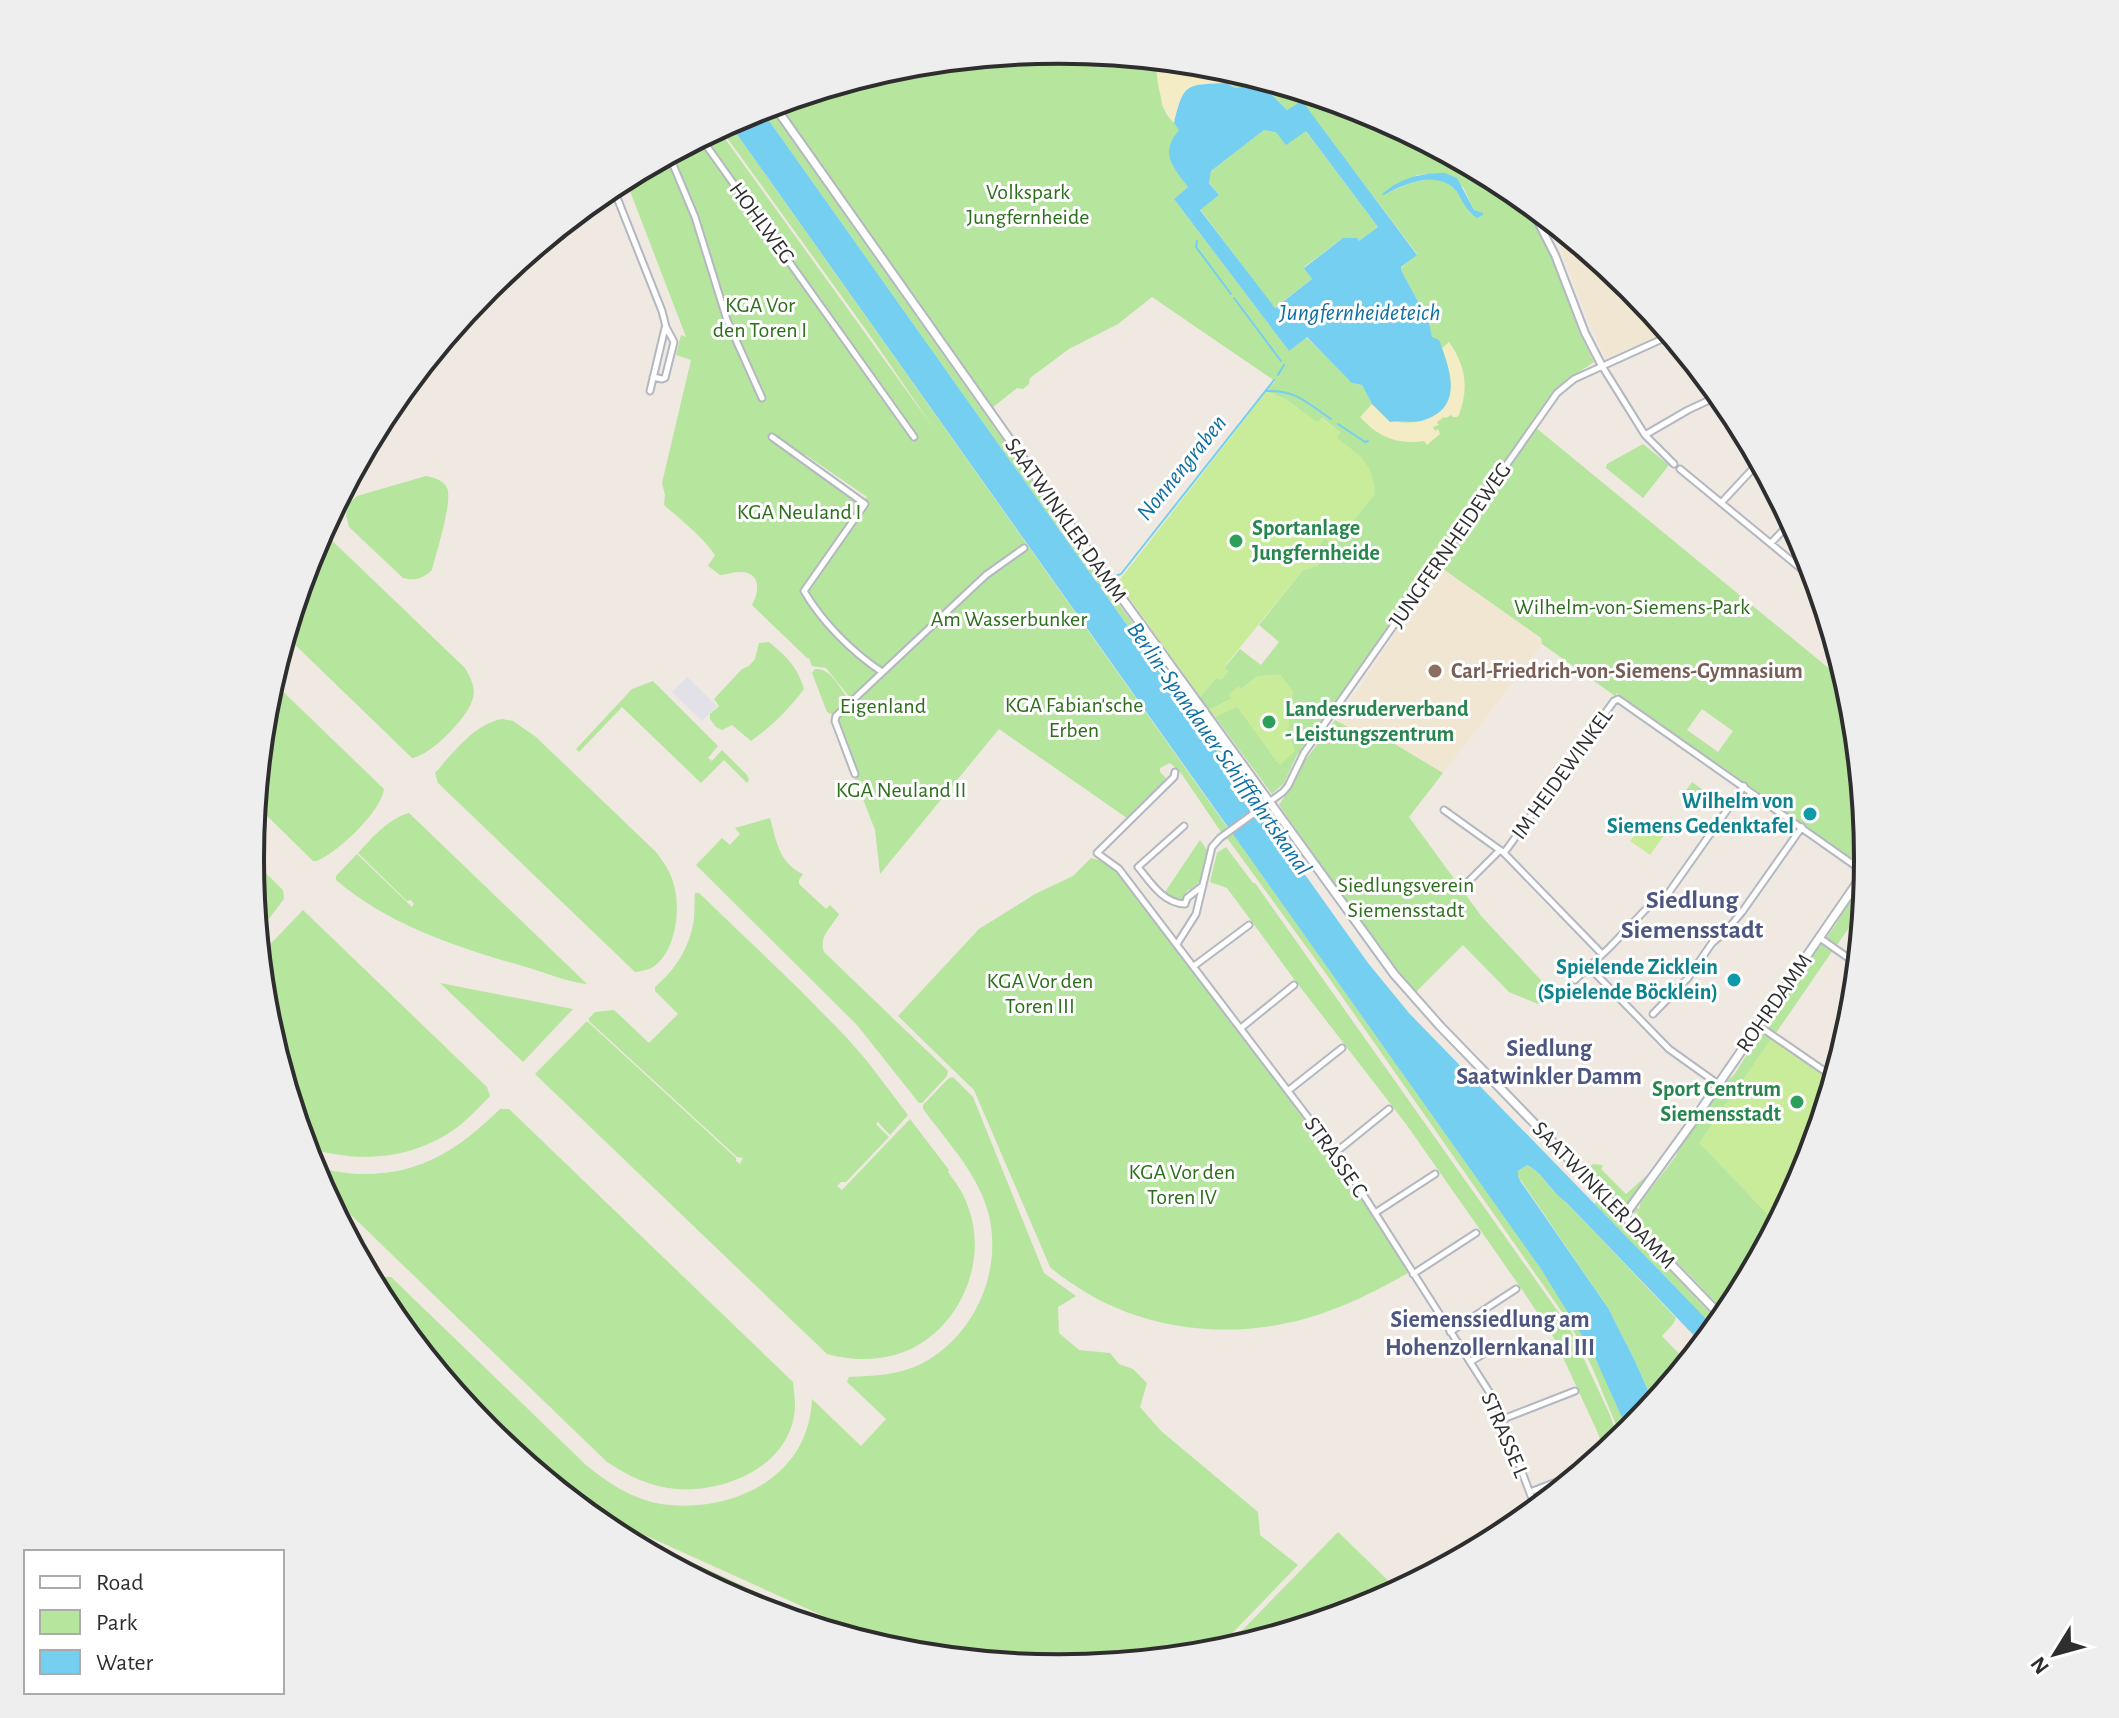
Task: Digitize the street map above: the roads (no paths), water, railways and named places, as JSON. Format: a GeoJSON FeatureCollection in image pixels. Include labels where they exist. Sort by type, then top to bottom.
{"type":"FeatureCollection","features":[{"type":"Feature","properties":{"kind":"main road","name":"SAATWINKLER DAMM"},"geometry":{"type":"LineString","coordinates":[[781,115],[1103,572],[1378,954],[1408,991],[1715,1309]]}},
{"type":"Feature","properties":{"kind":"main road","name":"ROHRDAMM"},"geometry":{"type":"LineString","coordinates":[[1624,1216],[1853,888]]}},
{"type":"Feature","properties":{"kind":"street","name":"HOHLWEG"},"geometry":{"type":"LineString","coordinates":[[707,147],[914,437]]}},
{"type":"Feature","properties":{"kind":"street"},"geometry":{"type":"LineString","coordinates":[[673,165],[695,217],[727,320],[762,398]]}},
{"type":"Feature","properties":{"kind":"street"},"geometry":{"type":"LineString","coordinates":[[617,198],[674,342],[668,369],[662,379],[653,377]]}},
{"type":"Feature","properties":{"kind":"street"},"geometry":{"type":"LineString","coordinates":[[1540,226],[1602,366],[1645,435],[1674,464]]}},
{"type":"Feature","properties":{"kind":"street"},"geometry":{"type":"LineString","coordinates":[[650,391],[666,327]]}},
{"type":"Feature","properties":{"kind":"street","name":"JUNGFERNHEIDEWEG"},"geometry":{"type":"LineString","coordinates":[[1202,887],[1209,854],[1217,840],[1288,786],[1304,753],[1548,404],[1566,384],[1661,340]]}},
{"type":"Feature","properties":{"kind":"street"},"geometry":{"type":"LineString","coordinates":[[1645,435],[1709,400]]}},
{"type":"Feature","properties":{"kind":"street"},"geometry":{"type":"LineString","coordinates":[[772,437],[865,504],[804,591],[823,618],[882,672]]}},
{"type":"Feature","properties":{"kind":"street"},"geometry":{"type":"LineString","coordinates":[[1680,469],[1798,566]]}},
{"type":"Feature","properties":{"kind":"street"},"geometry":{"type":"LineString","coordinates":[[1721,503],[1752,469]]}},
{"type":"Feature","properties":{"kind":"street"},"geometry":{"type":"LineString","coordinates":[[1771,543],[1783,530]]}},
{"type":"Feature","properties":{"kind":"street"},"geometry":{"type":"LineString","coordinates":[[855,774],[836,716],[986,575],[1024,548]]}},
{"type":"Feature","properties":{"kind":"street","name":"IM HEIDEWINKEL"},"geometry":{"type":"LineString","coordinates":[[1461,889],[1502,852],[1618,699],[1744,786]]}},
{"type":"Feature","properties":{"kind":"street","name":"STRASSE C"},"geometry":{"type":"LineString","coordinates":[[1175,772],[1174,777],[1097,853],[1119,869],[1336,1152],[1470,1362]]}},
{"type":"Feature","properties":{"kind":"street"},"geometry":{"type":"LineString","coordinates":[[1575,980],[1648,907],[1665,898],[1744,786],[1854,861]]}},
{"type":"Feature","properties":{"kind":"street"},"geometry":{"type":"LineString","coordinates":[[1444,810],[1502,852]]}},
{"type":"Feature","properties":{"kind":"street"},"geometry":{"type":"LineString","coordinates":[[1184,826],[1138,867],[1165,898],[1176,904],[1185,904],[1196,914]]}},
{"type":"Feature","properties":{"kind":"street"},"geometry":{"type":"LineString","coordinates":[[1653,1014],[1688,978],[1712,943],[1736,919],[1802,827]]}},
{"type":"Feature","properties":{"kind":"street","name":"IM HEIDEWINKEL"},"geometry":{"type":"LineString","coordinates":[[1502,852],[1602,954]]}},
{"type":"Feature","properties":{"kind":"street"},"geometry":{"type":"LineString","coordinates":[[1177,944],[1196,914],[1202,887]]}},
{"type":"Feature","properties":{"kind":"street"},"geometry":{"type":"LineString","coordinates":[[1185,904],[1187,898],[1202,887]]}},
{"type":"Feature","properties":{"kind":"street"},"geometry":{"type":"LineString","coordinates":[[1194,966],[1249,925]]}},
{"type":"Feature","properties":{"kind":"street"},"geometry":{"type":"LineString","coordinates":[[1820,938],[1848,958]]}},
{"type":"Feature","properties":{"kind":"street"},"geometry":{"type":"LineString","coordinates":[[1589,967],[1681,1059],[1718,1084]]}},
{"type":"Feature","properties":{"kind":"street"},"geometry":{"type":"LineString","coordinates":[[1241,1028],[1294,985]]}},
{"type":"Feature","properties":{"kind":"street"},"geometry":{"type":"LineString","coordinates":[[1759,1026],[1825,1071]]}},
{"type":"Feature","properties":{"kind":"street"},"geometry":{"type":"LineString","coordinates":[[1289,1090],[1342,1048]]}},
{"type":"Feature","properties":{"kind":"street"},"geometry":{"type":"LineString","coordinates":[[1336,1152],[1389,1109]]}},
{"type":"Feature","properties":{"kind":"street"},"geometry":{"type":"LineString","coordinates":[[1375,1213],[1435,1174]]}},
{"type":"Feature","properties":{"kind":"street"},"geometry":{"type":"LineString","coordinates":[[1413,1274],[1476,1233]]}},
{"type":"Feature","properties":{"kind":"street"},"geometry":{"type":"LineString","coordinates":[[1450,1332],[1516,1289]]}},
{"type":"Feature","properties":{"kind":"street"},"geometry":{"type":"LineString","coordinates":[[1470,1362],[1488,1351]]}},
{"type":"Feature","properties":{"kind":"street","name":"STRASSE L"},"geometry":{"type":"LineString","coordinates":[[1470,1362],[1495,1401],[1532,1498]]}},
{"type":"Feature","properties":{"kind":"street"},"geometry":{"type":"LineString","coordinates":[[1503,1419],[1575,1391]]}},
{"type":"Feature","properties":{"kind":"street"},"geometry":{"type":"LineString","coordinates":[[1530,1492],[1550,1484]]}},
{"type":"Feature","properties":{"kind":"water","name":"Jungfernheideteich"},"geometry":{"type":"Polygon","coordinates":[[[1226,83],[1236,88],[1264,91],[1287,110],[1303,102],[1417,255],[1401,270],[1429,322],[1432,337],[1439,340],[1450,376],[1449,398],[1444,408],[1435,415],[1421,421],[1390,422],[1372,404],[1362,385],[1352,383],[1307,337],[1289,351],[1174,199],[1188,187],[1170,160],[1170,146],[1179,130],[1174,123],[1184,93],[1194,86],[1226,83]],[[1264,130],[1211,171],[1209,183],[1219,195],[1200,210],[1275,308],[1312,279],[1304,268],[1343,238],[1357,238],[1359,241],[1378,227],[1306,131],[1286,145],[1276,132],[1264,130]]]}},
{"type":"Feature","properties":{"kind":"water","name":"Berlin-Spandauer Schifffahrtskanal"},"geometry":{"type":"Polygon","coordinates":[[[768,120],[1368,963],[1409,1013],[1707,1320],[1695,1336],[1538,1173],[1527,1165],[1518,1171],[1521,1182],[1608,1308],[1649,1392],[1623,1420],[1593,1353],[1541,1269],[736,133],[768,120]]]}},
{"type":"Feature","properties":{"kind":"water"},"geometry":{"type":"Polygon","coordinates":[[[1445,173],[1457,178],[1474,210],[1483,215],[1474,216],[1457,192],[1441,181],[1422,180],[1382,194],[1411,178],[1445,173]]]}},
{"type":"Feature","properties":{"kind":"waterway","name":"Nonnengraben"},"geometry":{"type":"LineString","coordinates":[[1197,241],[1196,247],[1231,294]]}},
{"type":"Feature","properties":{"kind":"waterway","name":"Nonnengraben"},"geometry":{"type":"LineString","coordinates":[[1234,298],[1281,361]]}},
{"type":"Feature","properties":{"kind":"waterway","name":"Nonnengraben"},"geometry":{"type":"LineString","coordinates":[[1278,375],[1284,365]]}},
{"type":"Feature","properties":{"kind":"waterway","name":"Nonnengraben"},"geometry":{"type":"LineString","coordinates":[[1115,576],[1121,574],[1274,380]]}},
{"type":"Feature","properties":{"kind":"waterway"},"geometry":{"type":"LineString","coordinates":[[1266,391],[1294,395],[1331,419]]}},
{"type":"Feature","properties":{"kind":"waterway"},"geometry":{"type":"LineString","coordinates":[[1338,424],[1368,441]]}},
{"type":"Feature","properties":{"kind":"place","name":"Sportanlage Jungfernheide"},"geometry":{"type":"Point","coordinates":[1236,541]}},
{"type":"Feature","properties":{"kind":"place","name":"Carl-Friedrich-von-Siemens-Gymnasium"},"geometry":{"type":"Point","coordinates":[1435,671]}},
{"type":"Feature","properties":{"kind":"place","name":"Landesruderverband - Leistungszentrum"},"geometry":{"type":"Point","coordinates":[1269,722]}},
{"type":"Feature","properties":{"kind":"place","name":"Wilhelm von Siemens Gedenktafel"},"geometry":{"type":"Point","coordinates":[1810,814]}},
{"type":"Feature","properties":{"kind":"place","name":"Spielende Zicklein (Spielende Böcklein)"},"geometry":{"type":"Point","coordinates":[1734,980]}},
{"type":"Feature","properties":{"kind":"place","name":"Sport Centrum Siemensstadt"},"geometry":{"type":"Point","coordinates":[1797,1102]}},
{"type":"Feature","properties":{"kind":"district","name":"Siedlung Siemensstadt"},"geometry":{"type":"Point","coordinates":[1692,915]}},
{"type":"Feature","properties":{"kind":"district","name":"Siedlung Saatwinkler Damm"},"geometry":{"type":"Point","coordinates":[1549,1063]}},
{"type":"Feature","properties":{"kind":"district","name":"Siemenssiedlung am Hohenzollernkanal III"},"geometry":{"type":"Point","coordinates":[1490,1334]}},
{"type":"Feature","properties":{"kind":"park label","name":"Volkspark Jungfernheide"},"geometry":{"type":"Point","coordinates":[1028,204]}},
{"type":"Feature","properties":{"kind":"park label","name":"KGA Vor den Toren I"},"geometry":{"type":"Point","coordinates":[760,318]}},
{"type":"Feature","properties":{"kind":"park label","name":"KGA Neuland I"},"geometry":{"type":"Point","coordinates":[799,512]}},
{"type":"Feature","properties":{"kind":"park label","name":"Wilhelm-von-Siemens-Park"},"geometry":{"type":"Point","coordinates":[1632,607]}},
{"type":"Feature","properties":{"kind":"park label","name":"Am Wasserbunker"},"geometry":{"type":"Point","coordinates":[1009,619]}},
{"type":"Feature","properties":{"kind":"park label","name":"Eigenland"},"geometry":{"type":"Point","coordinates":[883,706]}},
{"type":"Feature","properties":{"kind":"park label","name":"KGA Fabian'sche Erben"},"geometry":{"type":"Point","coordinates":[1074,718]}},
{"type":"Feature","properties":{"kind":"park label","name":"KGA Neuland II"},"geometry":{"type":"Point","coordinates":[901,790]}},
{"type":"Feature","properties":{"kind":"park label","name":"Siedlungsverein Siemensstadt"},"geometry":{"type":"Point","coordinates":[1406,898]}},
{"type":"Feature","properties":{"kind":"park label","name":"KGA Vor den Toren III"},"geometry":{"type":"Point","coordinates":[1040,994]}},
{"type":"Feature","properties":{"kind":"park label","name":"KGA Vor den Toren IV"},"geometry":{"type":"Point","coordinates":[1182,1184]}}]}
